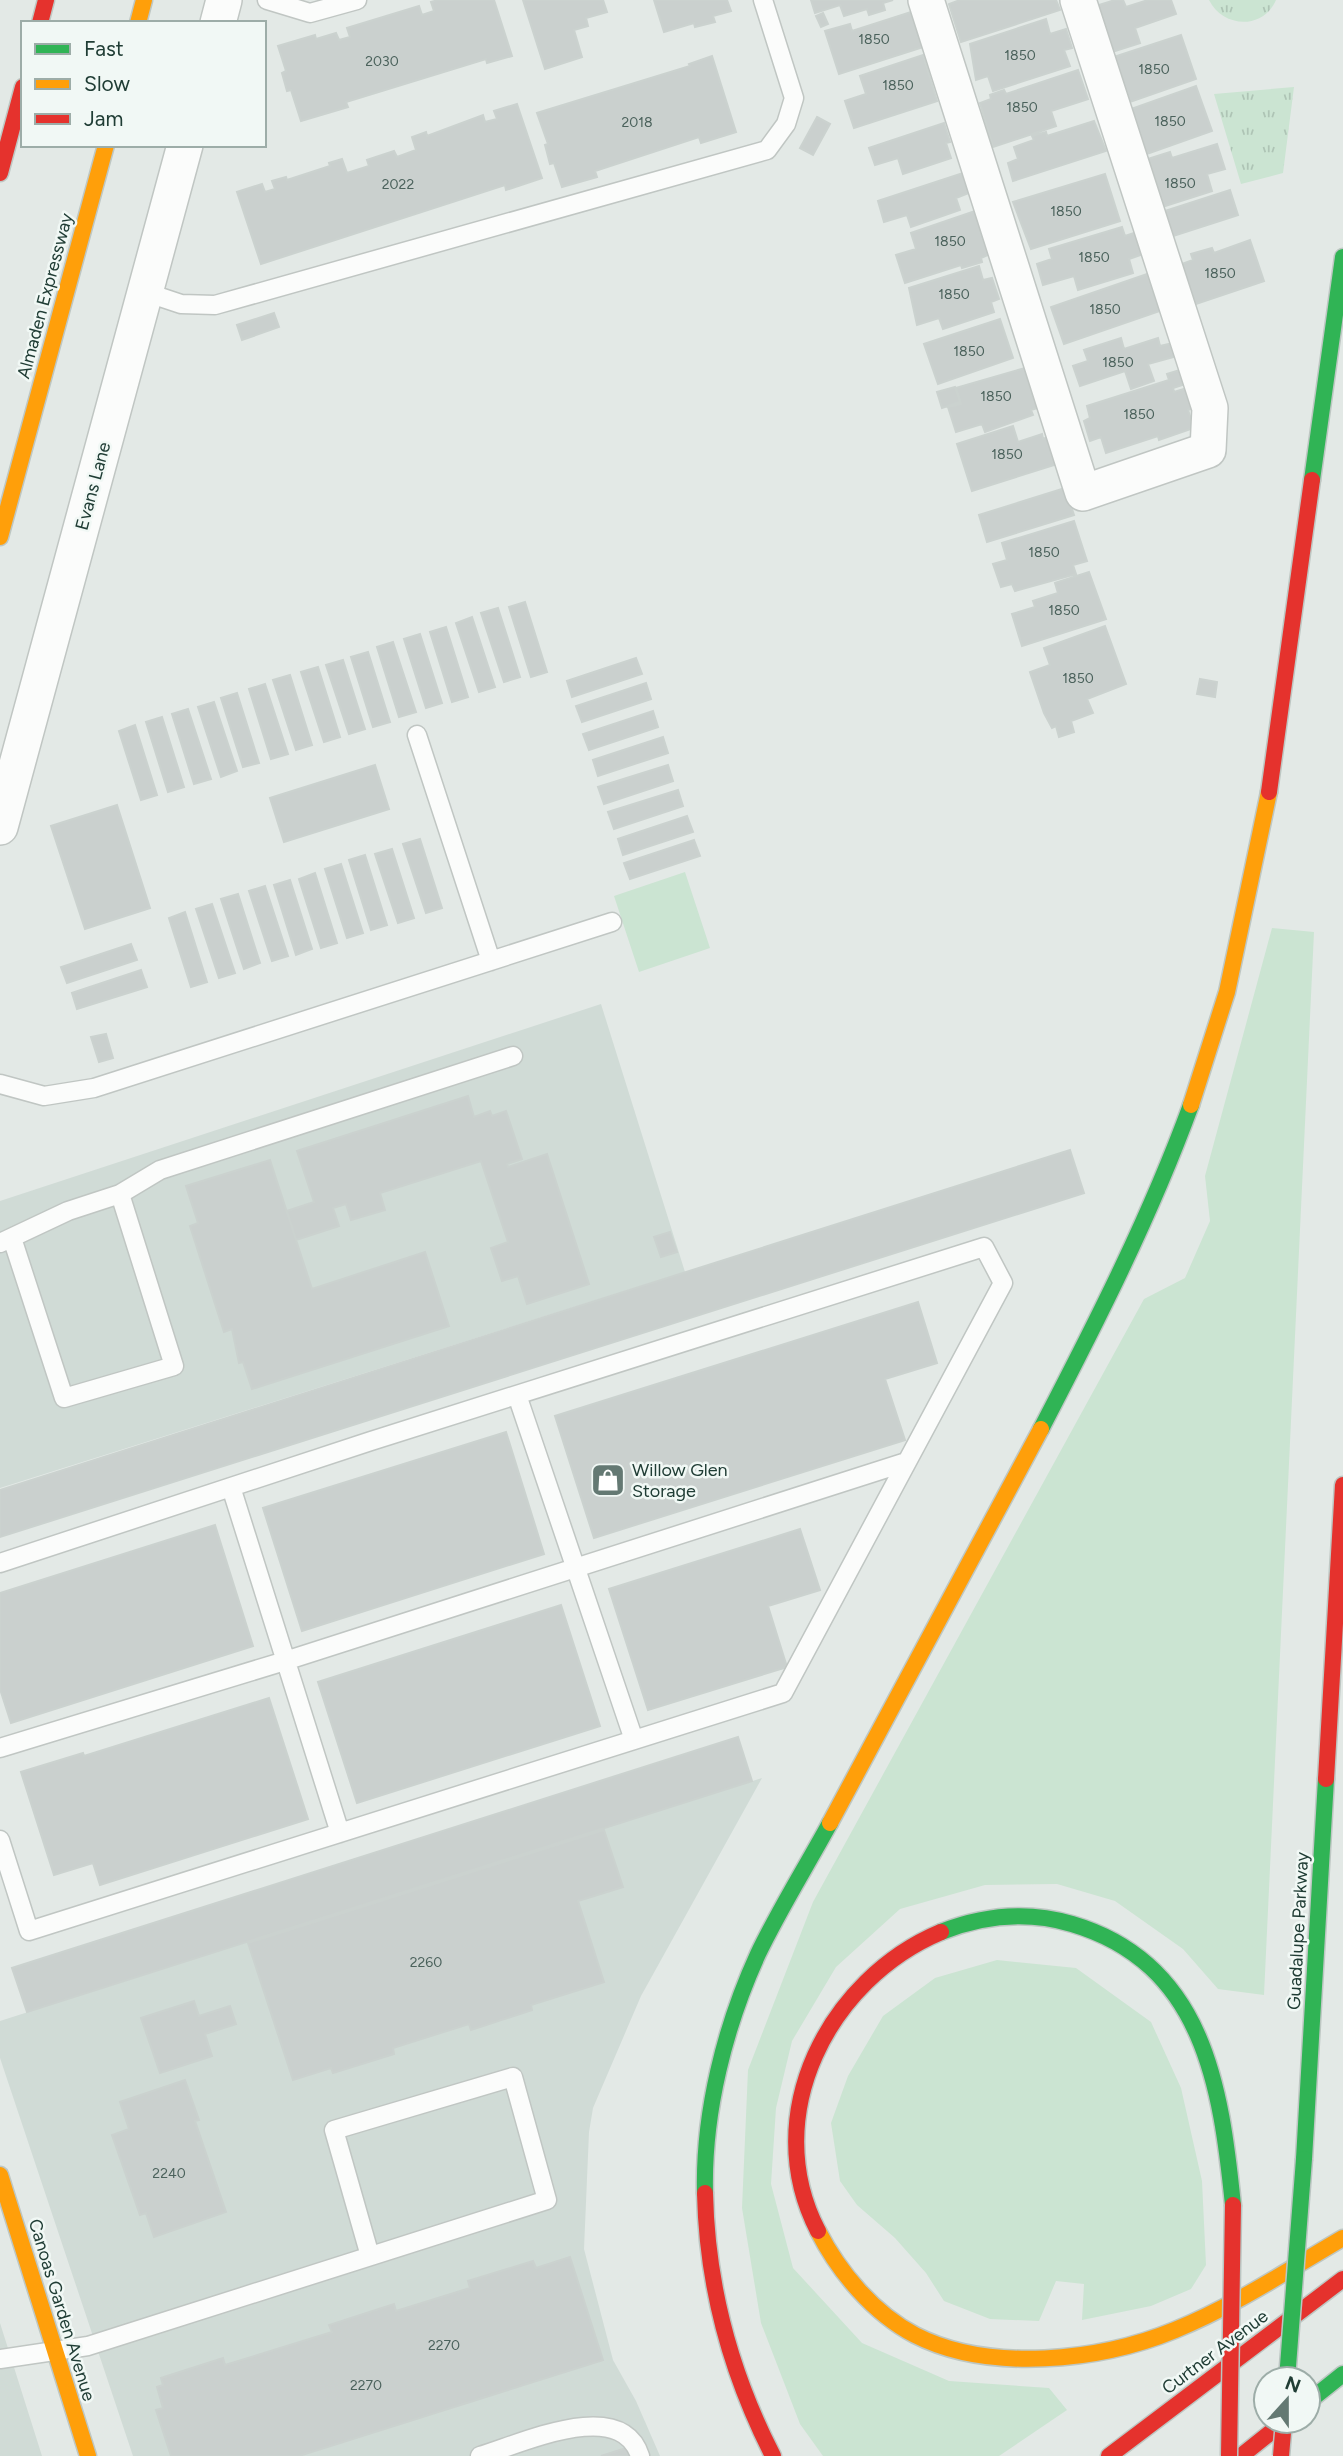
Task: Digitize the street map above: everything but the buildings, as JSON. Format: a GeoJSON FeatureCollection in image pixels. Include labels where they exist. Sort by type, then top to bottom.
{"type":"FeatureCollection","features":[{"type":"Feature","properties":{"kind":"main road"},"geometry":{"type":"LineString","coordinates":[[41,21],[46,0]]}},
{"type":"Feature","properties":{"kind":"main road"},"geometry":{"type":"LineString","coordinates":[[139,21],[144,0]]}},
{"type":"Feature","properties":{"kind":"main road"},"geometry":{"type":"LineString","coordinates":[[0,173],[21,94]]}},
{"type":"Feature","properties":{"kind":"main road","name":"Almaden Expressway"},"geometry":{"type":"LineString","coordinates":[[0,537],[105,147]]}},
{"type":"Feature","properties":{"kind":"main road"},"geometry":{"type":"LineString","coordinates":[[773,2456],[735,2367],[715,2295],[705,2228],[707,2157],[721,2066],[733,2021],[758,1955],[990,1527],[1107,1303],[1171,1160],[1200,1080],[1227,992],[1266,812],[1343,257]]}},
{"type":"Feature","properties":{"kind":"main road","name":"Guadalupe Parkway"},"geometry":{"type":"LineString","coordinates":[[1288,2365],[1304,2159],[1343,1485]]}},
{"type":"Feature","properties":{"kind":"main road"},"geometry":{"type":"LineString","coordinates":[[1229,2456],[1233,2205],[1219,2094],[1205,2046],[1187,2007],[1152,1964],[1110,1936],[1058,1918],[1005,1914],[953,1926],[904,1948],[866,1978],[835,2014],[813,2055],[799,2099],[796,2148],[804,2199],[828,2252],[867,2300],[917,2336],[971,2353],[1033,2358],[1092,2354],[1149,2340],[1207,2315],[1343,2238]]}},
{"type":"Feature","properties":{"kind":"main road","name":"Canoas Garden Avenue"},"geometry":{"type":"LineString","coordinates":[[0,2175],[7,2218],[55,2351],[88,2456]]}},
{"type":"Feature","properties":{"kind":"main road","name":"Curtner Avenue"},"geometry":{"type":"LineString","coordinates":[[1109,2456],[1343,2279]]}},
{"type":"Feature","properties":{"kind":"main road"},"geometry":{"type":"LineString","coordinates":[[1322,2391],[1343,2374]]}},
{"type":"Feature","properties":{"kind":"main road"},"geometry":{"type":"LineString","coordinates":[[1241,2456],[1267,2435]]}},
{"type":"Feature","properties":{"kind":"main road"},"geometry":{"type":"LineString","coordinates":[[1281,2456],[1283,2435]]}},
{"type":"Feature","properties":{"kind":"street"},"geometry":{"type":"LineString","coordinates":[[219,21],[224,0]]}},
{"type":"Feature","properties":{"kind":"street"},"geometry":{"type":"LineString","coordinates":[[926,0],[1083,493],[1208,450],[1210,408],[1078,0]]}},
{"type":"Feature","properties":{"kind":"street","name":"Evans Lane"},"geometry":{"type":"LineString","coordinates":[[0,827],[184,147]]}},
{"type":"Feature","properties":{"kind":"lane"},"geometry":{"type":"LineString","coordinates":[[267,0],[310,13],[357,0]]}},
{"type":"Feature","properties":{"kind":"lane"},"geometry":{"type":"LineString","coordinates":[[145,292],[181,304],[215,305],[767,150],[786,124],[794,98],[763,0]]}},
{"type":"Feature","properties":{"kind":"lane"},"geometry":{"type":"LineString","coordinates":[[417,735],[491,961]]}},
{"type":"Feature","properties":{"kind":"lane"},"geometry":{"type":"LineString","coordinates":[[0,1084],[44,1096],[94,1088],[612,922]]}},
{"type":"Feature","properties":{"kind":"lane"},"geometry":{"type":"LineString","coordinates":[[120,1195],[174,1366],[64,1398],[6,1240],[68,1211],[120,1195],[160,1170],[513,1056]]}},
{"type":"Feature","properties":{"kind":"lane"},"geometry":{"type":"LineString","coordinates":[[0,1563],[984,1247],[1003,1283],[783,1693],[29,1931],[0,1840]]}},
{"type":"Feature","properties":{"kind":"lane"},"geometry":{"type":"LineString","coordinates":[[517,1395],[574,1570],[634,1740]]}},
{"type":"Feature","properties":{"kind":"lane"},"geometry":{"type":"LineString","coordinates":[[0,1748],[574,1570],[906,1462]]}},
{"type":"Feature","properties":{"kind":"lane"},"geometry":{"type":"LineString","coordinates":[[231,1487],[340,1833]]}},
{"type":"Feature","properties":{"kind":"lane"},"geometry":{"type":"LineString","coordinates":[[0,2359],[88,2346],[547,2200],[513,2077],[334,2130],[370,2256]]}},
{"type":"Feature","properties":{"kind":"lane"},"geometry":{"type":"LineString","coordinates":[[480,2456],[580,2425],[615,2427],[631,2438],[640,2456]]}},
{"type":"Feature","properties":{"kind":"shaded area"},"geometry":{"type":"Polygon","coordinates":[[[601,1004],[685,1272],[0,1488],[0,1201],[601,1004]]]}},
{"type":"Feature","properties":{"kind":"shaded area"},"geometry":{"type":"Polygon","coordinates":[[[762,1778],[641,1996],[593,2108],[589,2132],[584,2249],[613,2360],[636,2401],[660,2456],[133,2456],[0,2058],[0,2021],[762,1778]]]}},
{"type":"Feature","properties":{"kind":"shaded area"},"geometry":{"type":"Polygon","coordinates":[[[0,2323],[42,2456],[0,2456],[0,2323]]]}},
{"type":"Feature","properties":{"kind":"green space"},"geometry":{"type":"Polygon","coordinates":[[[1209,0],[1276,0],[1262,17],[1243,22],[1224,16],[1209,0]]]}},
{"type":"Feature","properties":{"kind":"green space"},"geometry":{"type":"Polygon","coordinates":[[[1294,87],[1283,173],[1241,184],[1214,94],[1294,87]]]}},
{"type":"Feature","properties":{"kind":"green space"},"geometry":{"type":"Polygon","coordinates":[[[685,872],[710,948],[639,972],[614,896],[685,872]]]}},
{"type":"Feature","properties":{"kind":"green space"},"geometry":{"type":"Polygon","coordinates":[[[1272,928],[1314,932],[1264,1995],[1218,1989],[1183,1949],[1115,1901],[1057,1884],[985,1885],[900,1909],[836,1967],[792,2041],[776,2108],[771,2184],[793,2268],[862,2343],[949,2381],[1049,2388],[1067,2410],[999,2456],[823,2456],[800,2424],[761,2323],[742,2208],[748,2070],[813,1902],[1144,1299],[1185,1278],[1210,1221],[1205,1176],[1272,928]]]}},
{"type":"Feature","properties":{"kind":"green space"},"geometry":{"type":"Polygon","coordinates":[[[997,1960],[1076,1968],[1151,2022],[1181,2088],[1202,2181],[1206,2265],[1191,2289],[1151,2306],[1082,2320],[1084,2284],[1056,2281],[1039,2321],[990,2319],[944,2301],[926,2273],[895,2238],[857,2205],[840,2181],[831,2123],[848,2076],[883,2016],[935,1978],[997,1960]]]}},
{"type":"Feature","properties":{"kind":"traffic: fast"},"geometry":{"type":"LineString","coordinates":[[1312,480],[1343,257]]}},
{"type":"Feature","properties":{"kind":"traffic: fast"},"geometry":{"type":"LineString","coordinates":[[1041,1429],[1140,1229],[1191,1105]]}},
{"type":"Feature","properties":{"kind":"traffic: fast"},"geometry":{"type":"LineString","coordinates":[[1304,2159],[1326,1779]]}},
{"type":"Feature","properties":{"kind":"traffic: fast"},"geometry":{"type":"LineString","coordinates":[[705,2193],[705,2163],[712,2101],[718,2070],[736,2010],[766,1938],[830,1823]]}},
{"type":"Feature","properties":{"kind":"traffic: fast"},"geometry":{"type":"LineString","coordinates":[[941,1932],[990,1919],[1039,1917],[1072,1924],[1116,1942],[1151,1968],[1178,1999],[1198,2035],[1212,2075],[1221,2117],[1233,2205]]}},
{"type":"Feature","properties":{"kind":"traffic: fast"},"geometry":{"type":"LineString","coordinates":[[1288,2365],[1304,2159]]}},
{"type":"Feature","properties":{"kind":"traffic: fast"},"geometry":{"type":"LineString","coordinates":[[1322,2391],[1343,2374]]}},
{"type":"Feature","properties":{"kind":"traffic: slow"},"geometry":{"type":"LineString","coordinates":[[139,21],[144,0]]}},
{"type":"Feature","properties":{"kind":"traffic: slow"},"geometry":{"type":"LineString","coordinates":[[0,537],[105,147]]}},
{"type":"Feature","properties":{"kind":"traffic: slow"},"geometry":{"type":"LineString","coordinates":[[1191,1105],[1227,992],[1269,792]]}},
{"type":"Feature","properties":{"kind":"traffic: slow"},"geometry":{"type":"LineString","coordinates":[[830,1823],[1041,1429]]}},
{"type":"Feature","properties":{"kind":"traffic: slow"},"geometry":{"type":"LineString","coordinates":[[0,2175],[88,2456]]}},
{"type":"Feature","properties":{"kind":"traffic: slow"},"geometry":{"type":"LineString","coordinates":[[818,2231],[836,2261],[859,2290],[900,2326],[944,2347],[976,2355],[1010,2358],[1079,2355],[1145,2341],[1240,2299],[1343,2238]]}},
{"type":"Feature","properties":{"kind":"traffic: jam"},"geometry":{"type":"LineString","coordinates":[[41,21],[46,0]]}},
{"type":"Feature","properties":{"kind":"traffic: jam"},"geometry":{"type":"LineString","coordinates":[[0,173],[21,94]]}},
{"type":"Feature","properties":{"kind":"traffic: jam"},"geometry":{"type":"LineString","coordinates":[[1269,792],[1312,480]]}},
{"type":"Feature","properties":{"kind":"traffic: jam"},"geometry":{"type":"LineString","coordinates":[[1326,1779],[1343,1485]]}},
{"type":"Feature","properties":{"kind":"traffic: jam"},"geometry":{"type":"LineString","coordinates":[[818,2231],[801,2187],[796,2142],[801,2098],[815,2056],[837,2017],[866,1982],[901,1954],[941,1932]]}},
{"type":"Feature","properties":{"kind":"traffic: jam"},"geometry":{"type":"LineString","coordinates":[[705,2193],[710,2262],[724,2328],[745,2393],[773,2456]]}},
{"type":"Feature","properties":{"kind":"traffic: jam"},"geometry":{"type":"LineString","coordinates":[[1229,2456],[1233,2205]]}},
{"type":"Feature","properties":{"kind":"traffic: jam"},"geometry":{"type":"LineString","coordinates":[[1109,2456],[1343,2279]]}},
{"type":"Feature","properties":{"kind":"traffic: jam"},"geometry":{"type":"LineString","coordinates":[[1241,2456],[1267,2435]]}},
{"type":"Feature","properties":{"kind":"traffic: jam"},"geometry":{"type":"LineString","coordinates":[[1281,2456],[1283,2435]]}},
{"type":"Feature","properties":{"kind":"place","name":"Willow Glen Storage"},"geometry":{"type":"Point","coordinates":[608,1480]}}]}
